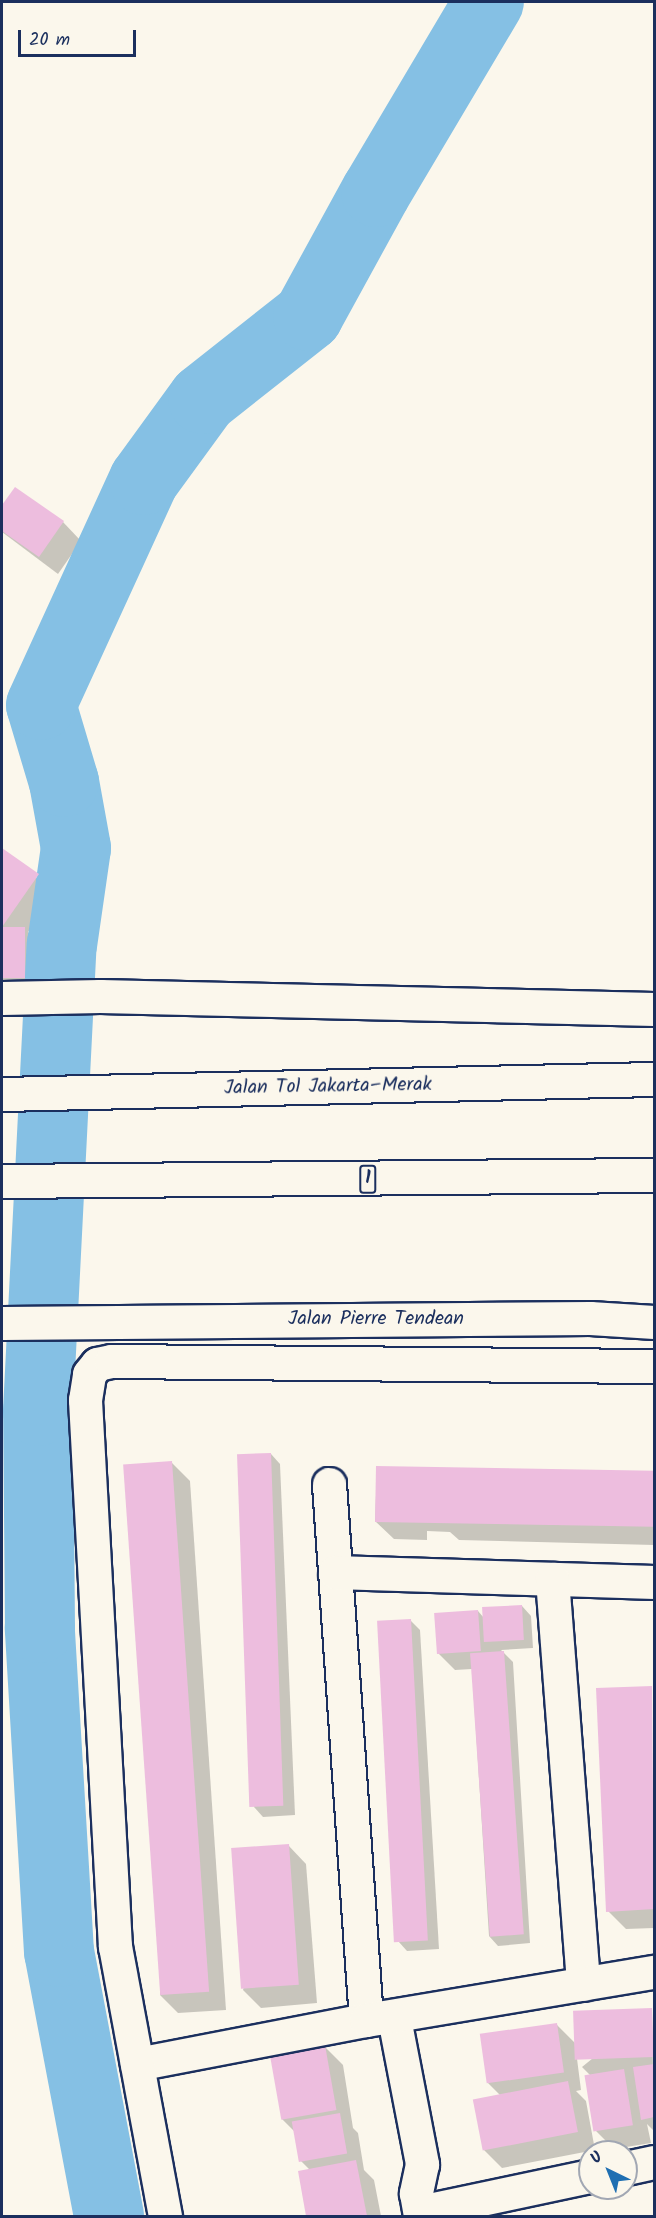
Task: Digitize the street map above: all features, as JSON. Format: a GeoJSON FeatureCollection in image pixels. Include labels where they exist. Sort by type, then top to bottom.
{"type":"FeatureCollection","features":[{"type":"Feature","properties":{"kind":"main road"},"geometry":{"type":"LineString","coordinates":[[16,998],[100,996],[654,1009]]}},
{"type":"Feature","properties":{"kind":"main road","name":"Jalan Tol Jakarta–Merak"},"geometry":{"type":"LineString","coordinates":[[5,1094],[654,1079]]}},
{"type":"Feature","properties":{"kind":"main road","name":"1"},"geometry":{"type":"LineString","coordinates":[[5,1181],[654,1175]]}},
{"type":"Feature","properties":{"kind":"main road","name":"Jalan Pierre Tendean"},"geometry":{"type":"LineString","coordinates":[[2,1323],[97,1320],[654,1322]]}},
{"type":"Feature","properties":{"kind":"main road"},"geometry":{"type":"LineString","coordinates":[[165,2217],[115,1947],[85,1400],[89,1374],[97,1364],[654,1366]]}},
{"type":"Feature","properties":{"kind":"main road"},"geometry":{"type":"LineString","coordinates":[[329,1484],[334,1572],[380,2019],[422,2164],[416,2193],[420,2215],[454,2210],[578,2179]]}},
{"type":"Feature","properties":{"kind":"main road"},"geometry":{"type":"LineString","coordinates":[[334,1572],[654,1582]]}},
{"type":"Feature","properties":{"kind":"main road"},"geometry":{"type":"LineString","coordinates":[[552,1579],[583,1984]]}},
{"type":"Feature","properties":{"kind":"main road"},"geometry":{"type":"LineString","coordinates":[[137,2064],[654,1972]]}},
{"type":"Feature","properties":{"kind":"main road"},"geometry":{"type":"LineString","coordinates":[[638,2165],[654,2162]]}},
{"type":"Feature","properties":{"kind":"main road"},"geometry":{"type":"LineString","coordinates":[[422,2164],[445,2182],[454,2210]]}},
{"type":"Feature","properties":{"kind":"building"},"geometry":{"type":"Polygon","coordinates":[[[15,487],[64,521],[39,557],[2,531],[2,505],[15,487]]]}},
{"type":"Feature","properties":{"kind":"building"},"geometry":{"type":"Polygon","coordinates":[[[2,848],[39,874],[2,927],[2,848]]]}},
{"type":"Feature","properties":{"kind":"building"},"geometry":{"type":"Polygon","coordinates":[[[2,927],[25,927],[25,978],[2,978],[2,927]]]}},
{"type":"Feature","properties":{"kind":"building"},"geometry":{"type":"Polygon","coordinates":[[[271,1453],[283,1806],[249,1807],[237,1454],[271,1453]]]}},
{"type":"Feature","properties":{"kind":"building"},"geometry":{"type":"Polygon","coordinates":[[[172,1461],[209,1992],[160,1995],[123,1464],[172,1461]]]}},
{"type":"Feature","properties":{"kind":"building"},"geometry":{"type":"Polygon","coordinates":[[[376,1466],[654,1471],[653,1527],[375,1522],[376,1466]]]}},
{"type":"Feature","properties":{"kind":"building"},"geometry":{"type":"Polygon","coordinates":[[[522,1605],[524,1640],[484,1642],[482,1607],[522,1605]]]}},
{"type":"Feature","properties":{"kind":"building"},"geometry":{"type":"Polygon","coordinates":[[[478,1610],[481,1651],[437,1654],[434,1613],[478,1610]]]}},
{"type":"Feature","properties":{"kind":"building"},"geometry":{"type":"Polygon","coordinates":[[[411,1619],[428,1941],[394,1942],[377,1621],[411,1619]]]}},
{"type":"Feature","properties":{"kind":"building"},"geometry":{"type":"Polygon","coordinates":[[[504,1651],[524,1934],[490,1937],[470,1653],[504,1651]]]}},
{"type":"Feature","properties":{"kind":"building"},"geometry":{"type":"Polygon","coordinates":[[[652,1686],[654,1909],[606,1912],[596,1688],[652,1686]]]}},
{"type":"Feature","properties":{"kind":"building"},"geometry":{"type":"Polygon","coordinates":[[[289,1844],[299,1985],[241,1989],[231,1848],[289,1844]]]}},
{"type":"Feature","properties":{"kind":"building"},"geometry":{"type":"Polygon","coordinates":[[[652,2008],[654,2057],[575,2060],[573,2011],[652,2008]]]}},
{"type":"Feature","properties":{"kind":"building"},"geometry":{"type":"Polygon","coordinates":[[[557,2023],[564,2073],[487,2083],[480,2034],[557,2023]]]}},
{"type":"Feature","properties":{"kind":"building"},"geometry":{"type":"Polygon","coordinates":[[[325,2045],[336,2110],[281,2120],[270,2055],[325,2045]]]}},
{"type":"Feature","properties":{"kind":"building"},"geometry":{"type":"Polygon","coordinates":[[[654,2064],[654,2117],[641,2120],[633,2067],[654,2064]]]}},
{"type":"Feature","properties":{"kind":"building"},"geometry":{"type":"Polygon","coordinates":[[[624,2069],[633,2125],[593,2132],[584,2075],[624,2069]]]}},
{"type":"Feature","properties":{"kind":"building"},"geometry":{"type":"Polygon","coordinates":[[[568,2081],[578,2132],[483,2151],[473,2100],[568,2081]]]}},
{"type":"Feature","properties":{"kind":"building"},"geometry":{"type":"Polygon","coordinates":[[[340,2113],[347,2153],[299,2162],[292,2122],[340,2113]]]}},
{"type":"Feature","properties":{"kind":"building"},"geometry":{"type":"Polygon","coordinates":[[[356,2160],[367,2216],[306,2216],[298,2171],[356,2160]]]}},
{"type":"Feature","properties":{"kind":"waterway"},"geometry":{"type":"LineString","coordinates":[[109,2216],[59,1952],[40,1628],[38,1411],[62,945],[76,848],[64,782],[41,705],[144,480],[203,399],[308,316],[376,192],[489,2]]}}]}
